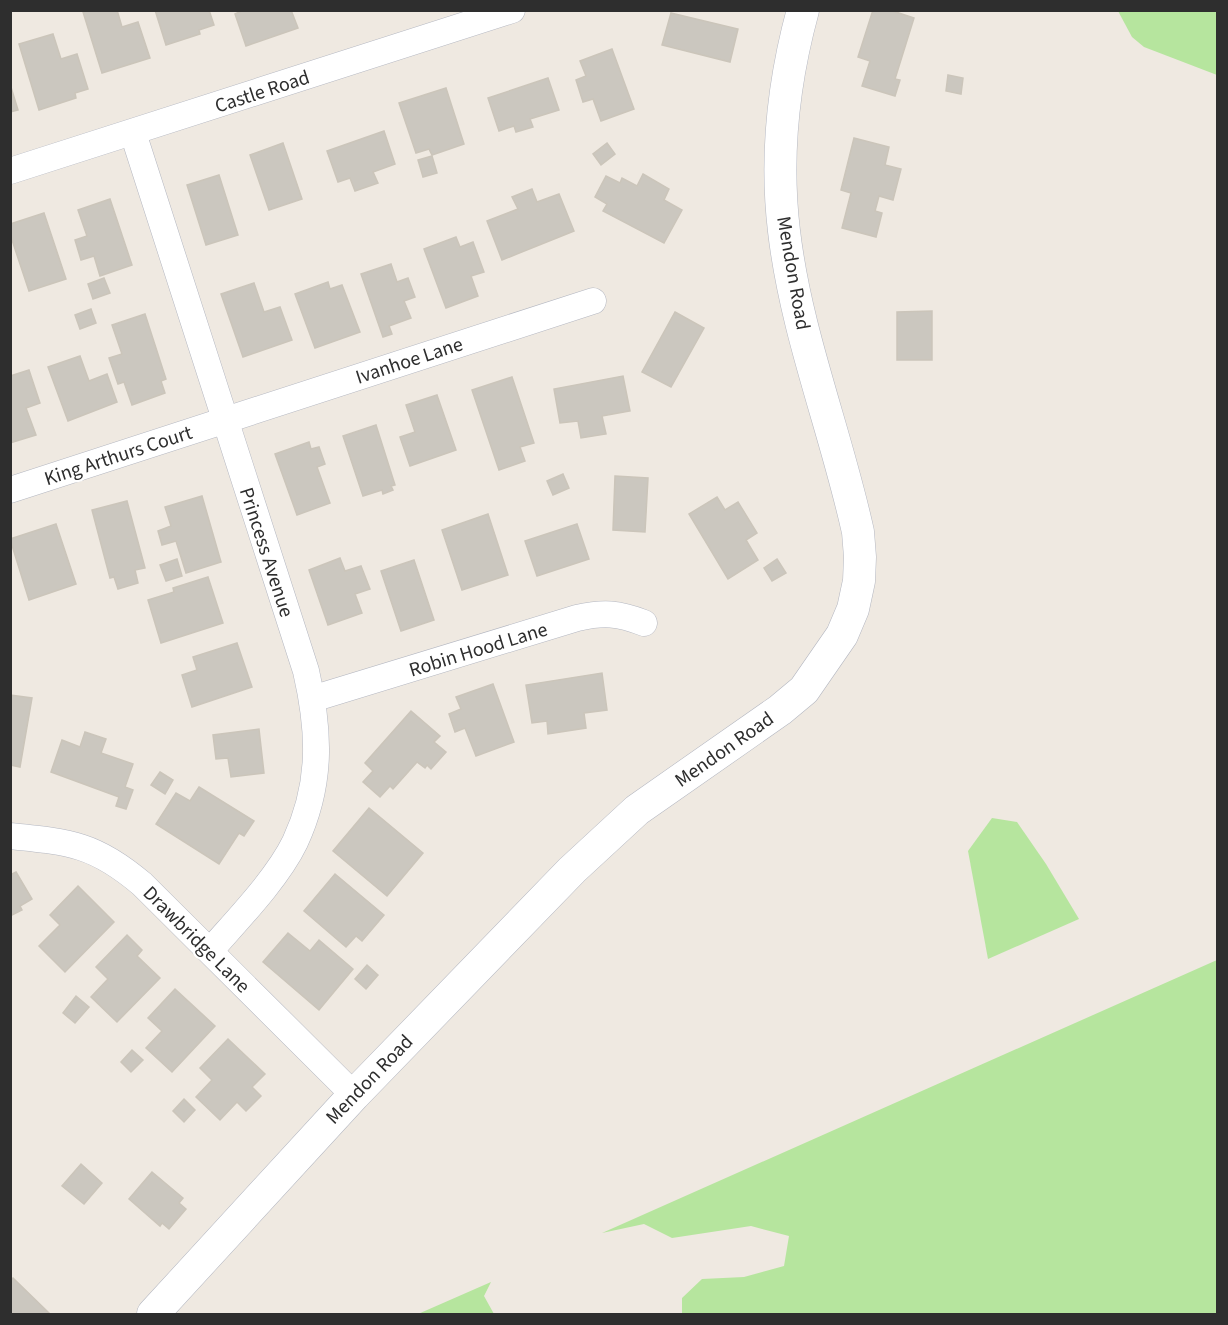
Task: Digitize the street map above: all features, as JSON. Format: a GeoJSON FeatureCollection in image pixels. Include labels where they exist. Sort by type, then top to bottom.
{"type":"FeatureCollection","features":[{"type":"Feature","properties":{"kind":"street","name":"Castle Road"},"geometry":{"type":"LineString","coordinates":[[10,171],[512,10]]}},
{"type":"Feature","properties":{"kind":"street","name":"Mendon Road"},"geometry":{"type":"LineString","coordinates":[[153,1314],[354,1095],[572,870],[637,810],[780,710],[804,690],[842,635],[853,609],[859,581],[858,531],[804,332],[784,231],[780,182],[783,105],[803,10]]}},
{"type":"Feature","properties":{"kind":"street","name":"Princess Avenue"},"geometry":{"type":"LineString","coordinates":[[133,133],[306,671],[316,727],[317,756],[313,786],[294,844],[254,901],[210,951]]}},
{"type":"Feature","properties":{"kind":"street","name":"Ivanhoe Lane"},"geometry":{"type":"LineString","coordinates":[[225,419],[593,301]]}},
{"type":"Feature","properties":{"kind":"street","name":"King Arthurs Court"},"geometry":{"type":"LineString","coordinates":[[10,490],[225,419]]}},
{"type":"Feature","properties":{"kind":"street","name":"Robin Hood Lane"},"geometry":{"type":"LineString","coordinates":[[312,699],[577,618],[600,613],[623,615],[644,623]]}},
{"type":"Feature","properties":{"kind":"street","name":"Drawbridge Lane"},"geometry":{"type":"LineString","coordinates":[[10,836],[76,845],[97,852],[118,864],[142,884],[354,1095]]}},
{"type":"Feature","properties":{"kind":"green space"},"geometry":{"type":"Polygon","coordinates":[[[1118,11],[1217,11],[1217,75],[1144,47],[1132,37],[1118,11]]]}},
{"type":"Feature","properties":{"kind":"green space"},"geometry":{"type":"Polygon","coordinates":[[[992,818],[1017,822],[1046,864],[1079,919],[988,959],[968,851],[992,818]]]}},
{"type":"Feature","properties":{"kind":"green space"},"geometry":{"type":"Polygon","coordinates":[[[1217,960],[1217,1314],[682,1314],[682,1298],[702,1279],[744,1277],[784,1266],[789,1236],[751,1226],[672,1238],[644,1224],[602,1233],[1217,960]]]}},
{"type":"Feature","properties":{"kind":"green space"},"geometry":{"type":"Polygon","coordinates":[[[491,1282],[484,1296],[494,1314],[418,1314],[491,1282]]]}},
{"type":"Feature","properties":{"kind":"building"},"geometry":{"type":"Polygon","coordinates":[[[117,10],[122,27],[138,22],[150,58],[102,73],[83,12],[117,10]]]}},
{"type":"Feature","properties":{"kind":"building"},"geometry":{"type":"Polygon","coordinates":[[[155,10],[209,10],[214,25],[199,30],[200,34],[166,45],[155,10]]]}},
{"type":"Feature","properties":{"kind":"building"},"geometry":{"type":"Polygon","coordinates":[[[244,10],[291,10],[298,28],[246,46],[235,14],[244,10]]]}},
{"type":"Feature","properties":{"kind":"building"},"geometry":{"type":"Polygon","coordinates":[[[873,10],[890,10],[914,18],[895,79],[900,80],[895,96],[862,86],[870,61],[858,57],[873,10]]]}},
{"type":"Feature","properties":{"kind":"building"},"geometry":{"type":"Polygon","coordinates":[[[671,13],[738,29],[730,62],[662,45],[671,13]]]}},
{"type":"Feature","properties":{"kind":"building"},"geometry":{"type":"Polygon","coordinates":[[[53,34],[61,59],[77,54],[88,89],[75,93],[76,98],[39,110],[19,44],[53,34]]]}},
{"type":"Feature","properties":{"kind":"building"},"geometry":{"type":"Polygon","coordinates":[[[612,49],[634,109],[601,121],[593,99],[583,102],[576,80],[586,76],[580,61],[612,49]]]}},
{"type":"Feature","properties":{"kind":"building"},"geometry":{"type":"Polygon","coordinates":[[[948,75],[963,78],[961,94],[946,91],[948,75]]]}},
{"type":"Feature","properties":{"kind":"building"},"geometry":{"type":"Polygon","coordinates":[[[548,78],[559,110],[530,119],[533,127],[516,132],[514,126],[499,131],[488,98],[548,78]]]}},
{"type":"Feature","properties":{"kind":"building"},"geometry":{"type":"Polygon","coordinates":[[[10,84],[18,110],[10,112],[10,84]]]}},
{"type":"Feature","properties":{"kind":"building"},"geometry":{"type":"Polygon","coordinates":[[[446,88],[464,144],[432,155],[429,149],[416,153],[399,103],[446,88]]]}},
{"type":"Feature","properties":{"kind":"building"},"geometry":{"type":"Polygon","coordinates":[[[384,131],[395,164],[373,172],[378,183],[355,191],[350,178],[338,182],[327,151],[384,131]]]}},
{"type":"Feature","properties":{"kind":"building"},"geometry":{"type":"Polygon","coordinates":[[[854,138],[889,147],[885,165],[901,169],[893,200],[879,196],[875,211],[882,213],[876,237],[842,228],[851,193],[841,190],[854,138]]]}},
{"type":"Feature","properties":{"kind":"building"},"geometry":{"type":"Polygon","coordinates":[[[283,143],[302,199],[269,210],[250,155],[283,143]]]}},
{"type":"Feature","properties":{"kind":"building"},"geometry":{"type":"Polygon","coordinates":[[[607,143],[615,154],[601,165],[593,154],[607,143]]]}},
{"type":"Feature","properties":{"kind":"building"},"geometry":{"type":"Polygon","coordinates":[[[432,156],[437,173],[423,177],[418,160],[432,156]]]}},
{"type":"Feature","properties":{"kind":"building"},"geometry":{"type":"Polygon","coordinates":[[[643,174],[669,189],[664,200],[682,210],[664,243],[603,211],[607,204],[595,197],[606,176],[620,183],[622,178],[637,186],[643,174]]]}},
{"type":"Feature","properties":{"kind":"building"},"geometry":{"type":"Polygon","coordinates":[[[219,175],[238,235],[206,245],[187,185],[219,175]]]}},
{"type":"Feature","properties":{"kind":"building"},"geometry":{"type":"Polygon","coordinates":[[[532,189],[537,202],[559,194],[574,231],[502,260],[487,221],[518,209],[512,197],[532,189]]]}},
{"type":"Feature","properties":{"kind":"building"},"geometry":{"type":"Polygon","coordinates":[[[110,199],[132,265],[100,276],[94,256],[81,260],[75,240],[87,236],[78,210],[110,199]]]}},
{"type":"Feature","properties":{"kind":"building"},"geometry":{"type":"Polygon","coordinates":[[[44,213],[66,279],[29,291],[10,234],[10,224],[44,213]]]}},
{"type":"Feature","properties":{"kind":"building"},"geometry":{"type":"Polygon","coordinates":[[[456,237],[460,247],[473,242],[484,272],[471,276],[478,296],[446,308],[424,249],[456,237]]]}},
{"type":"Feature","properties":{"kind":"building"},"geometry":{"type":"Polygon","coordinates":[[[391,264],[397,282],[408,278],[415,297],[404,301],[411,318],[389,326],[392,334],[383,337],[361,274],[391,264]]]}},
{"type":"Feature","properties":{"kind":"building"},"geometry":{"type":"Polygon","coordinates":[[[104,278],[110,293],[93,299],[88,284],[104,278]]]}},
{"type":"Feature","properties":{"kind":"building"},"geometry":{"type":"Polygon","coordinates":[[[328,282],[330,289],[342,285],[360,332],[315,348],[295,294],[328,282]]]}},
{"type":"Feature","properties":{"kind":"building"},"geometry":{"type":"Polygon","coordinates":[[[254,283],[264,312],[280,307],[292,340],[243,357],[221,294],[254,283]]]}},
{"type":"Feature","properties":{"kind":"building"},"geometry":{"type":"Polygon","coordinates":[[[91,309],[96,323],[80,329],[75,315],[91,309]]]}},
{"type":"Feature","properties":{"kind":"building"},"geometry":{"type":"Polygon","coordinates":[[[932,311],[932,360],[897,360],[897,312],[932,311]]]}},
{"type":"Feature","properties":{"kind":"building"},"geometry":{"type":"Polygon","coordinates":[[[675,312],[704,328],[671,387],[642,372],[675,312]]]}},
{"type":"Feature","properties":{"kind":"building"},"geometry":{"type":"Polygon","coordinates":[[[145,314],[166,379],[161,381],[165,393],[132,405],[124,382],[118,384],[109,358],[122,354],[112,325],[145,314]]]}},
{"type":"Feature","properties":{"kind":"building"},"geometry":{"type":"Polygon","coordinates":[[[80,356],[89,381],[107,374],[117,402],[68,421],[48,367],[80,356]]]}},
{"type":"Feature","properties":{"kind":"building"},"geometry":{"type":"Polygon","coordinates":[[[29,370],[40,403],[26,408],[36,435],[10,443],[10,376],[29,370]]]}},
{"type":"Feature","properties":{"kind":"building"},"geometry":{"type":"Polygon","coordinates":[[[623,376],[630,411],[602,416],[606,434],[581,438],[578,421],[560,423],[554,389],[623,376]]]}},
{"type":"Feature","properties":{"kind":"building"},"geometry":{"type":"Polygon","coordinates":[[[512,377],[534,443],[520,447],[525,461],[499,470],[472,390],[512,377]]]}},
{"type":"Feature","properties":{"kind":"building"},"geometry":{"type":"Polygon","coordinates":[[[437,395],[456,450],[410,466],[400,437],[415,432],[406,405],[437,395]]]}},
{"type":"Feature","properties":{"kind":"building"},"geometry":{"type":"Polygon","coordinates":[[[376,425],[395,485],[391,486],[393,490],[383,494],[382,490],[363,496],[343,436],[376,425]]]}},
{"type":"Feature","properties":{"kind":"building"},"geometry":{"type":"Polygon","coordinates":[[[309,442],[311,449],[319,447],[325,464],[317,467],[330,503],[297,515],[275,454],[309,442]]]}},
{"type":"Feature","properties":{"kind":"building"},"geometry":{"type":"Polygon","coordinates":[[[563,474],[569,488],[553,495],[547,481],[563,474]]]}},
{"type":"Feature","properties":{"kind":"building"},"geometry":{"type":"Polygon","coordinates":[[[615,476],[648,478],[645,532],[613,530],[615,476]]]}},
{"type":"Feature","properties":{"kind":"building"},"geometry":{"type":"Polygon","coordinates":[[[202,496],[221,562],[186,573],[176,541],[162,545],[158,531],[171,526],[165,507],[202,496]]]}},
{"type":"Feature","properties":{"kind":"building"},"geometry":{"type":"Polygon","coordinates":[[[717,497],[725,510],[738,502],[757,533],[746,540],[758,560],[728,579],[689,514],[717,497]]]}},
{"type":"Feature","properties":{"kind":"building"},"geometry":{"type":"Polygon","coordinates":[[[127,501],[145,568],[135,570],[138,583],[118,589],[114,577],[110,578],[92,510],[127,501]]]}},
{"type":"Feature","properties":{"kind":"building"},"geometry":{"type":"Polygon","coordinates":[[[488,514],[508,575],[462,590],[442,530],[488,514]]]}},
{"type":"Feature","properties":{"kind":"building"},"geometry":{"type":"Polygon","coordinates":[[[56,524],[76,584],[29,600],[10,539],[56,524]]]}},
{"type":"Feature","properties":{"kind":"building"},"geometry":{"type":"Polygon","coordinates":[[[577,524],[589,559],[537,576],[525,541],[577,524]]]}},
{"type":"Feature","properties":{"kind":"building"},"geometry":{"type":"Polygon","coordinates":[[[340,558],[345,571],[361,566],[370,589],[355,594],[362,613],[328,625],[309,570],[340,558]]]}},
{"type":"Feature","properties":{"kind":"building"},"geometry":{"type":"Polygon","coordinates":[[[177,559],[182,576],[166,581],[160,565],[177,559]]]}},
{"type":"Feature","properties":{"kind":"building"},"geometry":{"type":"Polygon","coordinates":[[[777,559],[786,573],[772,581],[764,568],[777,559]]]}},
{"type":"Feature","properties":{"kind":"building"},"geometry":{"type":"Polygon","coordinates":[[[414,560],[434,620],[401,631],[381,571],[414,560]]]}},
{"type":"Feature","properties":{"kind":"building"},"geometry":{"type":"Polygon","coordinates":[[[208,577],[223,623],[161,643],[148,600],[174,592],[173,588],[208,577]]]}},
{"type":"Feature","properties":{"kind":"building"},"geometry":{"type":"Polygon","coordinates":[[[237,643],[252,687],[192,707],[182,675],[197,670],[193,657],[237,643]]]}},
{"type":"Feature","properties":{"kind":"building"},"geometry":{"type":"Polygon","coordinates":[[[602,673],[607,710],[584,713],[586,728],[548,734],[547,721],[532,723],[526,685],[602,673]]]}},
{"type":"Feature","properties":{"kind":"building"},"geometry":{"type":"Polygon","coordinates":[[[493,684],[514,742],[476,756],[465,728],[455,732],[449,714],[461,709],[456,697],[493,684]]]}},
{"type":"Feature","properties":{"kind":"building"},"geometry":{"type":"Polygon","coordinates":[[[10,695],[32,698],[20,767],[10,765],[10,695]]]}},
{"type":"Feature","properties":{"kind":"building"},"geometry":{"type":"Polygon","coordinates":[[[411,711],[440,736],[434,742],[446,752],[431,769],[417,762],[393,789],[390,786],[380,797],[363,782],[373,771],[365,763],[411,711]]]}},
{"type":"Feature","properties":{"kind":"building"},"geometry":{"type":"Polygon","coordinates":[[[259,729],[264,773],[231,777],[228,758],[216,759],[213,735],[259,729]]]}},
{"type":"Feature","properties":{"kind":"building"},"geometry":{"type":"Polygon","coordinates":[[[85,732],[106,739],[101,753],[133,764],[125,787],[133,790],[126,809],[116,806],[119,797],[51,772],[62,740],[80,747],[85,732]]]}},
{"type":"Feature","properties":{"kind":"building"},"geometry":{"type":"Polygon","coordinates":[[[160,772],[173,780],[165,794],[151,785],[160,772]]]}},
{"type":"Feature","properties":{"kind":"building"},"geometry":{"type":"Polygon","coordinates":[[[199,787],[254,821],[244,836],[239,833],[219,864],[156,824],[176,793],[190,801],[199,787]]]}},
{"type":"Feature","properties":{"kind":"building"},"geometry":{"type":"Polygon","coordinates":[[[369,808],[423,853],[387,896],[333,851],[369,808]]]}},
{"type":"Feature","properties":{"kind":"building"},"geometry":{"type":"Polygon","coordinates":[[[16,872],[32,899],[20,906],[22,910],[10,916],[10,875],[16,872]]]}},
{"type":"Feature","properties":{"kind":"building"},"geometry":{"type":"Polygon","coordinates":[[[335,874],[384,915],[362,941],[356,936],[346,947],[304,911],[335,874]]]}},
{"type":"Feature","properties":{"kind":"building"},"geometry":{"type":"Polygon","coordinates":[[[78,886],[114,922],[65,972],[39,946],[60,925],[50,915],[78,886]]]}},
{"type":"Feature","properties":{"kind":"building"},"geometry":{"type":"Polygon","coordinates":[[[288,933],[310,951],[319,940],[353,969],[319,1010],[263,962],[288,933]]]}},
{"type":"Feature","properties":{"kind":"building"},"geometry":{"type":"Polygon","coordinates":[[[127,935],[142,950],[137,956],[160,978],[117,1022],[91,997],[108,979],[96,967],[127,935]]]}},
{"type":"Feature","properties":{"kind":"building"},"geometry":{"type":"Polygon","coordinates":[[[367,965],[378,975],[366,989],[355,979],[367,965]]]}},
{"type":"Feature","properties":{"kind":"building"},"geometry":{"type":"Polygon","coordinates":[[[175,989],[215,1026],[172,1072],[146,1048],[162,1031],[148,1018],[175,989]]]}},
{"type":"Feature","properties":{"kind":"building"},"geometry":{"type":"Polygon","coordinates":[[[76,996],[89,1007],[75,1023],[63,1013],[76,996]]]}},
{"type":"Feature","properties":{"kind":"building"},"geometry":{"type":"Polygon","coordinates":[[[228,1039],[265,1074],[252,1087],[261,1096],[246,1111],[237,1102],[220,1120],[196,1097],[212,1080],[200,1068],[228,1039]]]}},
{"type":"Feature","properties":{"kind":"building"},"geometry":{"type":"Polygon","coordinates":[[[132,1050],[143,1060],[131,1072],[121,1062],[132,1050]]]}},
{"type":"Feature","properties":{"kind":"building"},"geometry":{"type":"Polygon","coordinates":[[[184,1099],[195,1110],[184,1122],[173,1111],[184,1099]]]}},
{"type":"Feature","properties":{"kind":"building"},"geometry":{"type":"Polygon","coordinates":[[[81,1164],[102,1183],[84,1204],[62,1186],[81,1164]]]}},
{"type":"Feature","properties":{"kind":"building"},"geometry":{"type":"Polygon","coordinates":[[[152,1172],[183,1198],[179,1203],[186,1209],[169,1229],[162,1223],[160,1226],[129,1199],[152,1172]]]}},
{"type":"Feature","properties":{"kind":"building"},"geometry":{"type":"Polygon","coordinates":[[[13,1278],[50,1314],[10,1314],[10,1281],[13,1278]]]}}]}
